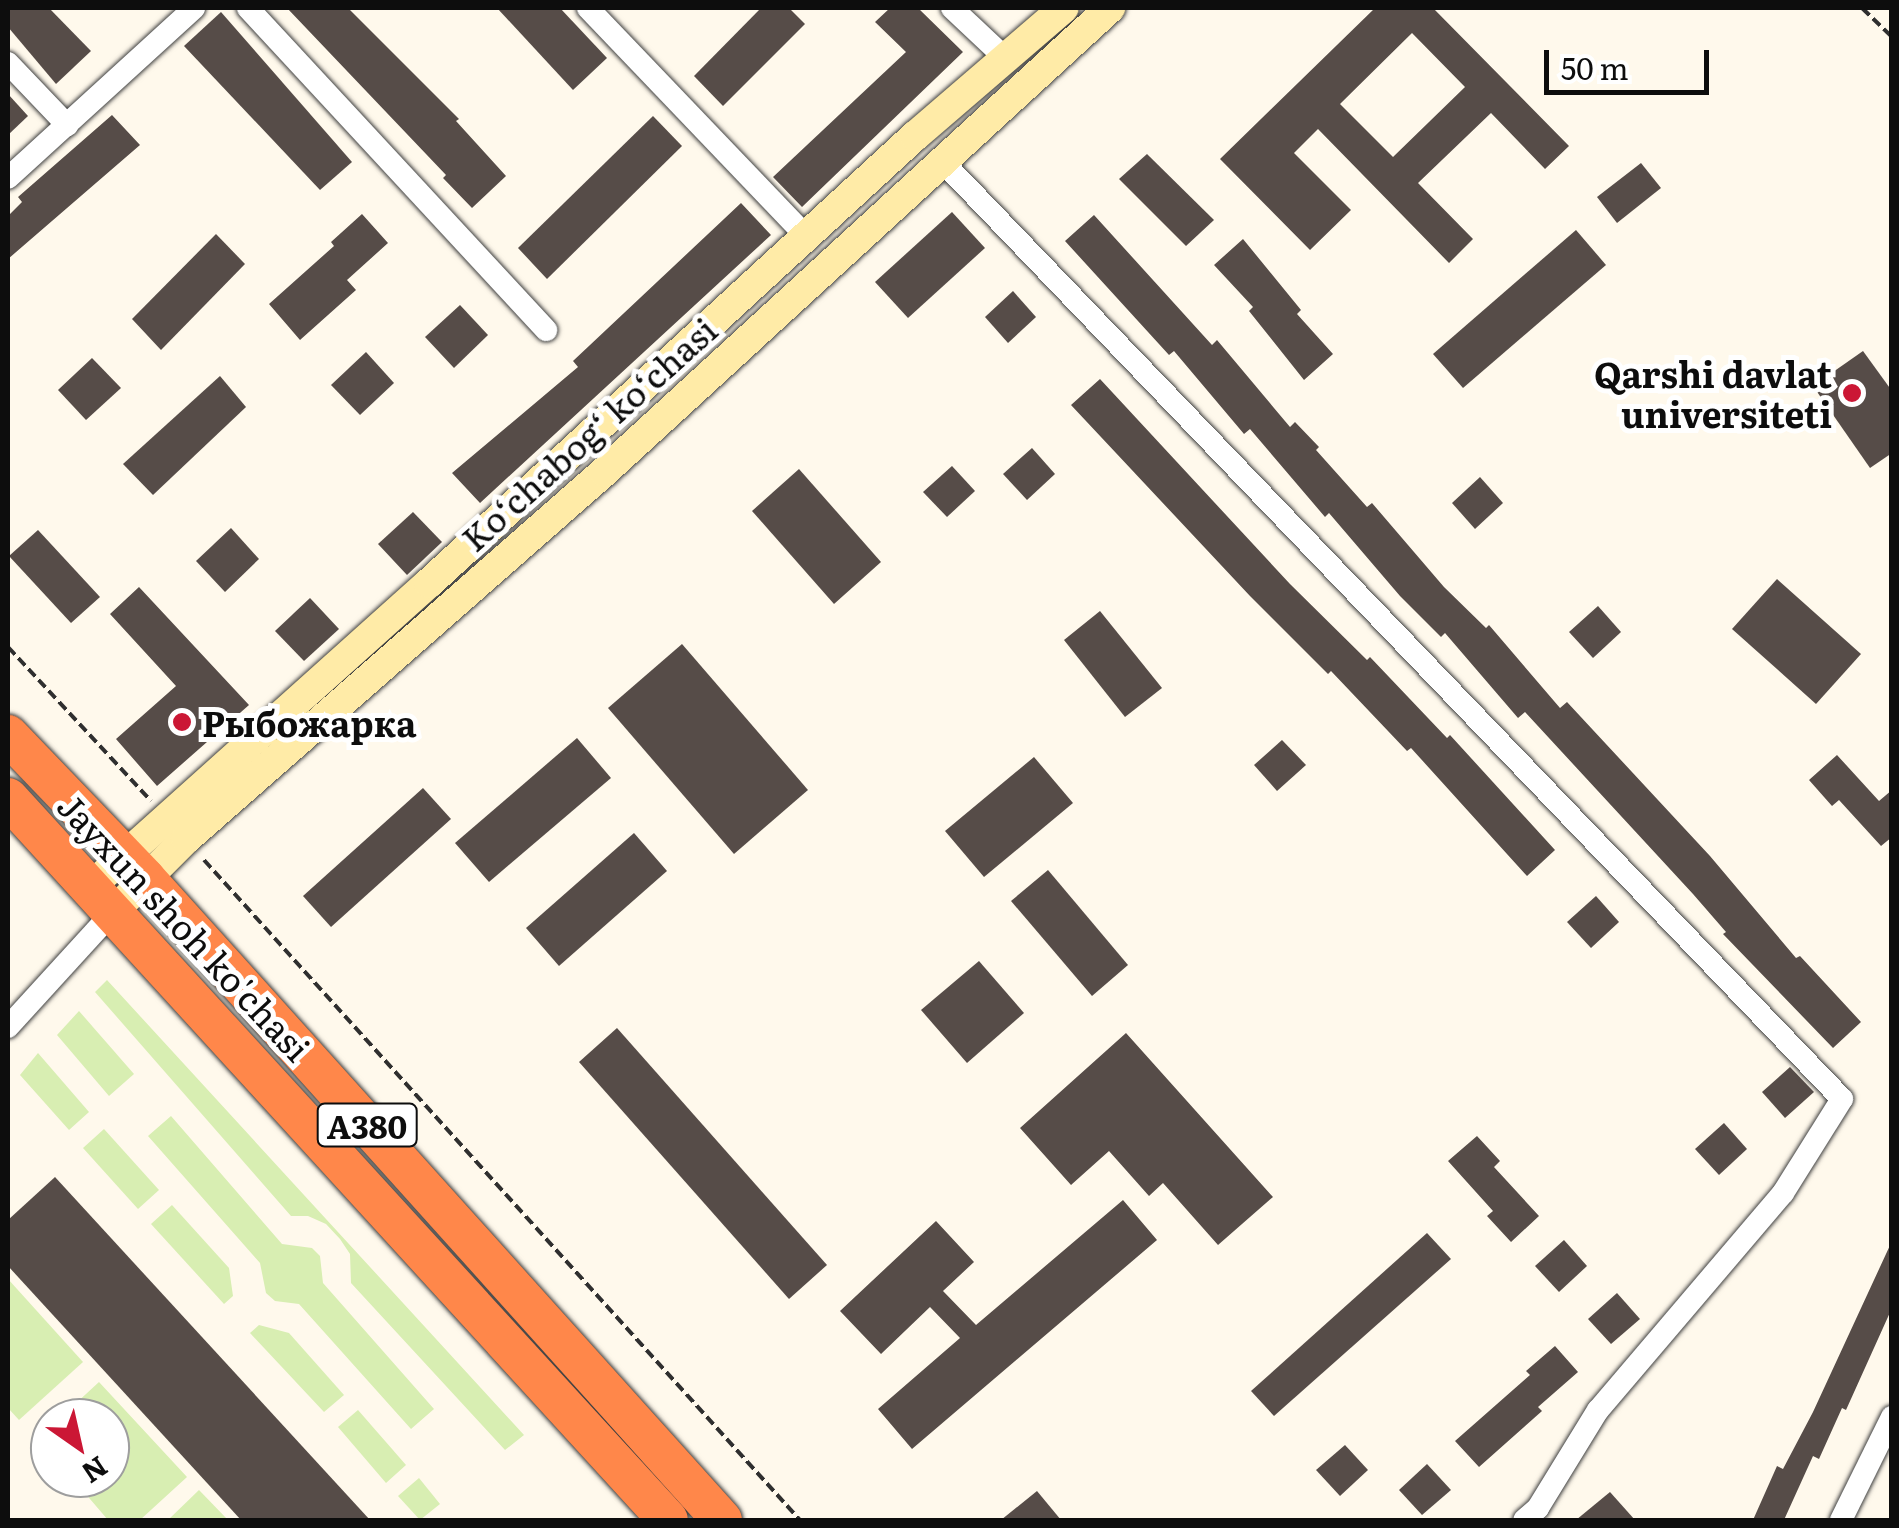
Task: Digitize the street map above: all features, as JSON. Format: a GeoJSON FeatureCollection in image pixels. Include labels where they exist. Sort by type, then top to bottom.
{"type":"FeatureCollection","features":[{"type":"Feature","properties":{"kind":"highway","name":"Jayxun shoh ko'chasi"},"geometry":{"type":"LineString","coordinates":[[8,734],[134,866],[722,1520]]}},
{"type":"Feature","properties":{"kind":"highway","name":"Jayxun shoh ko'chasi"},"geometry":{"type":"LineString","coordinates":[[8,798],[668,1520]]}},
{"type":"Feature","properties":{"kind":"highway"},"geometry":{"type":"LineString","coordinates":[[380,1204],[412,1175]]}},
{"type":"Feature","properties":{"kind":"main road","name":"Ko‘chabog‘ ko‘chasi"},"geometry":{"type":"LineString","coordinates":[[101,899],[134,866],[165,816],[580,444],[926,126],[1064,8]]}},
{"type":"Feature","properties":{"kind":"main road","name":"Ko‘chabog‘ ko‘chasi"},"geometry":{"type":"LineString","coordinates":[[134,866],[186,839],[604,472],[1110,8]]}},
{"type":"Feature","properties":{"kind":"main road"},"geometry":{"type":"LineString","coordinates":[[926,126],[946,156]]}},
{"type":"Feature","properties":{"kind":"main road"},"geometry":{"type":"LineString","coordinates":[[580,444],[604,472]]}},
{"type":"Feature","properties":{"kind":"street"},"geometry":{"type":"LineString","coordinates":[[8,178],[194,8]]}},
{"type":"Feature","properties":{"kind":"street"},"geometry":{"type":"LineString","coordinates":[[248,8],[546,330]]}},
{"type":"Feature","properties":{"kind":"street"},"geometry":{"type":"LineString","coordinates":[[588,8],[806,236]]}},
{"type":"Feature","properties":{"kind":"street"},"geometry":{"type":"LineString","coordinates":[[952,8],[1005,58]]}},
{"type":"Feature","properties":{"kind":"street"},"geometry":{"type":"LineString","coordinates":[[8,62],[67,125]]}},
{"type":"Feature","properties":{"kind":"street"},"geometry":{"type":"LineString","coordinates":[[946,156],[1842,1098],[1783,1193],[1598,1410],[1538,1508],[1524,1520]]}},
{"type":"Feature","properties":{"kind":"street"},"geometry":{"type":"LineString","coordinates":[[8,1026],[101,899]]}},
{"type":"Feature","properties":{"kind":"street"},"geometry":{"type":"LineString","coordinates":[[1840,1520],[1892,1416]]}},
{"type":"Feature","properties":{"kind":"path"},"geometry":{"type":"LineString","coordinates":[[1862,8],[1892,36]]}},
{"type":"Feature","properties":{"kind":"path"},"geometry":{"type":"LineString","coordinates":[[8,647],[165,816]]}},
{"type":"Feature","properties":{"kind":"path"},"geometry":{"type":"LineString","coordinates":[[186,839],[800,1520]]}},
{"type":"Feature","properties":{"kind":"green space"},"geometry":{"type":"Polygon","coordinates":[[[107,980],[524,1435],[505,1450],[351,1283],[350,1254],[340,1239],[326,1224],[308,1216],[291,1216],[95,992],[107,980]]]}},
{"type":"Feature","properties":{"kind":"green space"},"geometry":{"type":"Polygon","coordinates":[[[79,1011],[134,1074],[109,1096],[57,1035],[79,1011]]]}},
{"type":"Feature","properties":{"kind":"green space"},"geometry":{"type":"Polygon","coordinates":[[[38,1053],[89,1112],[69,1130],[20,1075],[38,1053]]]}},
{"type":"Feature","properties":{"kind":"green space"},"geometry":{"type":"Polygon","coordinates":[[[171,1116],[282,1244],[312,1248],[320,1256],[323,1283],[434,1409],[411,1429],[299,1304],[275,1301],[266,1293],[260,1263],[148,1136],[171,1116]]]}},
{"type":"Feature","properties":{"kind":"green space"},"geometry":{"type":"Polygon","coordinates":[[[104,1129],[159,1190],[138,1209],[83,1148],[104,1129]]]}},
{"type":"Feature","properties":{"kind":"green space"},"geometry":{"type":"Polygon","coordinates":[[[172,1205],[229,1268],[233,1296],[224,1304],[151,1224],[172,1205]]]}},
{"type":"Feature","properties":{"kind":"green space"},"geometry":{"type":"Polygon","coordinates":[[[8,1279],[83,1362],[43,1398],[30,1398],[30,1410],[19,1420],[8,1408],[8,1279]]]}},
{"type":"Feature","properties":{"kind":"green space"},"geometry":{"type":"Polygon","coordinates":[[[259,1325],[289,1333],[344,1395],[324,1412],[250,1333],[259,1325]]]}},
{"type":"Feature","properties":{"kind":"green space"},"geometry":{"type":"Polygon","coordinates":[[[99,1382],[114,1398],[82,1398],[99,1382]]]}},
{"type":"Feature","properties":{"kind":"green space"},"geometry":{"type":"Polygon","coordinates":[[[358,1410],[406,1465],[386,1483],[338,1427],[358,1410]]]}},
{"type":"Feature","properties":{"kind":"green space"},"geometry":{"type":"Polygon","coordinates":[[[130,1415],[187,1477],[140,1520],[108,1520],[89,1498],[130,1498],[130,1415]]]}},
{"type":"Feature","properties":{"kind":"green space"},"geometry":{"type":"Polygon","coordinates":[[[419,1478],[440,1504],[420,1520],[398,1496],[419,1478]]]}},
{"type":"Feature","properties":{"kind":"green space"},"geometry":{"type":"Polygon","coordinates":[[[199,1490],[228,1520],[168,1520],[199,1490]]]}},
{"type":"Feature","properties":{"kind":"building"},"geometry":{"type":"Polygon","coordinates":[[[8,8],[49,8],[91,51],[56,84],[8,27],[8,8]]]}},
{"type":"Feature","properties":{"kind":"building"},"geometry":{"type":"Polygon","coordinates":[[[287,8],[348,8],[459,119],[456,121],[506,176],[472,208],[443,178],[446,175],[287,8]]]}},
{"type":"Feature","properties":{"kind":"building"},"geometry":{"type":"Polygon","coordinates":[[[497,8],[560,8],[607,58],[573,90],[497,8]]]}},
{"type":"Feature","properties":{"kind":"building"},"geometry":{"type":"Polygon","coordinates":[[[761,8],[789,8],[805,24],[723,106],[694,76],[761,8]]]}},
{"type":"Feature","properties":{"kind":"building"},"geometry":{"type":"Polygon","coordinates":[[[890,8],[918,8],[963,52],[802,207],[773,177],[906,52],[875,22],[890,8]]]}},
{"type":"Feature","properties":{"kind":"building"},"geometry":{"type":"Polygon","coordinates":[[[1375,8],[1433,8],[1569,146],[1545,169],[1491,113],[1418,183],[1473,239],[1449,263],[1318,129],[1294,153],[1351,210],[1310,250],[1220,159],[1375,8]],[[1412,33],[1340,104],[1393,157],[1465,87],[1412,33]]]}},
{"type":"Feature","properties":{"kind":"building"},"geometry":{"type":"Polygon","coordinates":[[[221,12],[352,162],[320,190],[184,46],[221,12]]]}},
{"type":"Feature","properties":{"kind":"building"},"geometry":{"type":"Polygon","coordinates":[[[8,94],[28,116],[8,135],[8,94]]]}},
{"type":"Feature","properties":{"kind":"building"},"geometry":{"type":"Polygon","coordinates":[[[112,115],[140,145],[8,259],[8,216],[22,202],[18,197],[112,115]]]}},
{"type":"Feature","properties":{"kind":"building"},"geometry":{"type":"Polygon","coordinates":[[[653,116],[682,146],[547,279],[518,248],[653,116]]]}},
{"type":"Feature","properties":{"kind":"building"},"geometry":{"type":"Polygon","coordinates":[[[1147,154],[1214,220],[1186,246],[1119,179],[1147,154]]]}},
{"type":"Feature","properties":{"kind":"building"},"geometry":{"type":"Polygon","coordinates":[[[1641,163],[1661,188],[1617,223],[1597,197],[1641,163]]]}},
{"type":"Feature","properties":{"kind":"building"},"geometry":{"type":"Polygon","coordinates":[[[741,203],[771,235],[480,503],[452,473],[578,367],[573,361],[741,203]]]}},
{"type":"Feature","properties":{"kind":"building"},"geometry":{"type":"Polygon","coordinates":[[[952,212],[985,248],[908,318],[875,282],[952,212]]]}},
{"type":"Feature","properties":{"kind":"building"},"geometry":{"type":"Polygon","coordinates":[[[362,214],[388,243],[347,280],[356,290],[300,340],[269,304],[334,246],[331,242],[362,214]]]}},
{"type":"Feature","properties":{"kind":"building"},"geometry":{"type":"Polygon","coordinates":[[[1094,215],[1212,345],[1217,340],[1290,427],[1295,422],[1319,447],[1316,450],[1367,507],[1372,503],[1444,587],[1486,628],[1489,625],[1560,708],[1567,702],[1710,856],[1796,958],[1800,956],[1861,1022],[1833,1048],[1723,934],[1726,932],[1693,894],[1525,712],[1518,718],[1445,633],[1441,637],[1400,596],[1329,513],[1325,517],[1250,429],[1244,434],[1174,351],[1169,355],[1065,241],[1094,215]]]}},
{"type":"Feature","properties":{"kind":"building"},"geometry":{"type":"Polygon","coordinates":[[[1576,230],[1606,265],[1463,388],[1433,354],[1576,230]]]}},
{"type":"Feature","properties":{"kind":"building"},"geometry":{"type":"Polygon","coordinates":[[[216,234],[245,264],[161,350],[132,319],[216,234]]]}},
{"type":"Feature","properties":{"kind":"building"},"geometry":{"type":"Polygon","coordinates":[[[1243,239],[1301,310],[1297,314],[1333,354],[1304,380],[1249,311],[1253,307],[1214,265],[1243,239]]]}},
{"type":"Feature","properties":{"kind":"building"},"geometry":{"type":"Polygon","coordinates":[[[1013,291],[1036,317],[1008,343],[985,317],[1013,291]]]}},
{"type":"Feature","properties":{"kind":"building"},"geometry":{"type":"Polygon","coordinates":[[[460,305],[488,335],[454,368],[425,337],[460,305]]]}},
{"type":"Feature","properties":{"kind":"building"},"geometry":{"type":"Polygon","coordinates":[[[1863,351],[1892,391],[1892,453],[1870,468],[1813,386],[1863,351]]]}},
{"type":"Feature","properties":{"kind":"building"},"geometry":{"type":"Polygon","coordinates":[[[366,352],[394,383],[360,415],[331,385],[366,352]]]}},
{"type":"Feature","properties":{"kind":"building"},"geometry":{"type":"Polygon","coordinates":[[[92,358],[121,388],[86,420],[58,390],[92,358]]]}},
{"type":"Feature","properties":{"kind":"building"},"geometry":{"type":"Polygon","coordinates":[[[220,376],[246,407],[153,495],[123,464],[220,376]]]}},
{"type":"Feature","properties":{"kind":"building"},"geometry":{"type":"Polygon","coordinates":[[[1100,379],[1290,584],[1367,660],[1370,657],[1447,738],[1450,735],[1555,850],[1527,876],[1411,748],[1407,751],[1331,671],[1328,674],[1250,596],[1071,405],[1100,379]]]}},
{"type":"Feature","properties":{"kind":"building"},"geometry":{"type":"Polygon","coordinates":[[[1032,448],[1055,474],[1027,500],[1003,474],[1032,448]]]}},
{"type":"Feature","properties":{"kind":"building"},"geometry":{"type":"Polygon","coordinates":[[[952,466],[975,491],[947,517],[923,492],[952,466]]]}},
{"type":"Feature","properties":{"kind":"building"},"geometry":{"type":"Polygon","coordinates":[[[799,469],[881,562],[834,604],[752,511],[799,469]]]}},
{"type":"Feature","properties":{"kind":"building"},"geometry":{"type":"Polygon","coordinates":[[[1480,477],[1503,503],[1475,529],[1452,503],[1480,477]]]}},
{"type":"Feature","properties":{"kind":"building"},"geometry":{"type":"Polygon","coordinates":[[[413,512],[442,542],[407,575],[378,544],[413,512]]]}},
{"type":"Feature","properties":{"kind":"building"},"geometry":{"type":"Polygon","coordinates":[[[231,528],[259,559],[225,592],[196,561],[231,528]]]}},
{"type":"Feature","properties":{"kind":"building"},"geometry":{"type":"Polygon","coordinates":[[[38,530],[100,597],[71,623],[9,556],[38,530]]]}},
{"type":"Feature","properties":{"kind":"building"},"geometry":{"type":"Polygon","coordinates":[[[1777,579],[1861,654],[1816,704],[1732,629],[1777,579]]]}},
{"type":"Feature","properties":{"kind":"building","name":"Рыбожарка"},"geometry":{"type":"Polygon","coordinates":[[[139,587],[249,705],[157,786],[116,739],[176,686],[110,614],[139,587]]]}},
{"type":"Feature","properties":{"kind":"building"},"geometry":{"type":"Polygon","coordinates":[[[310,598],[339,629],[304,661],[275,631],[310,598]]]}},
{"type":"Feature","properties":{"kind":"building"},"geometry":{"type":"Polygon","coordinates":[[[1598,606],[1621,632],[1593,658],[1569,632],[1598,606]]]}},
{"type":"Feature","properties":{"kind":"building"},"geometry":{"type":"Polygon","coordinates":[[[1100,611],[1162,688],[1125,717],[1064,640],[1100,611]]]}},
{"type":"Feature","properties":{"kind":"building"},"geometry":{"type":"Polygon","coordinates":[[[682,644],[808,790],[734,854],[608,708],[682,644]]]}},
{"type":"Feature","properties":{"kind":"building"},"geometry":{"type":"Polygon","coordinates":[[[577,738],[611,778],[489,882],[455,843],[577,738]]]}},
{"type":"Feature","properties":{"kind":"building"},"geometry":{"type":"Polygon","coordinates":[[[1282,740],[1306,765],[1277,791],[1254,765],[1282,740]]]}},
{"type":"Feature","properties":{"kind":"building"},"geometry":{"type":"Polygon","coordinates":[[[1837,755],[1879,801],[1892,790],[1892,837],[1881,846],[1839,800],[1832,806],[1809,780],[1837,755]]]}},
{"type":"Feature","properties":{"kind":"building"},"geometry":{"type":"Polygon","coordinates":[[[1034,757],[1073,803],[984,877],[945,831],[1034,757]]]}},
{"type":"Feature","properties":{"kind":"building"},"geometry":{"type":"Polygon","coordinates":[[[423,788],[451,819],[331,927],[303,896],[423,788]]]}},
{"type":"Feature","properties":{"kind":"building"},"geometry":{"type":"Polygon","coordinates":[[[634,833],[667,871],[559,966],[526,928],[634,833]]]}},
{"type":"Feature","properties":{"kind":"building"},"geometry":{"type":"Polygon","coordinates":[[[1048,870],[1128,965],[1092,996],[1011,901],[1048,870]]]}},
{"type":"Feature","properties":{"kind":"building"},"geometry":{"type":"Polygon","coordinates":[[[1596,896],[1619,922],[1591,948],[1567,922],[1596,896]]]}},
{"type":"Feature","properties":{"kind":"building"},"geometry":{"type":"Polygon","coordinates":[[[979,961],[1024,1013],[967,1063],[921,1010],[979,961]]]}},
{"type":"Feature","properties":{"kind":"building"},"geometry":{"type":"Polygon","coordinates":[[[617,1028],[827,1265],[789,1299],[579,1062],[617,1028]]]}},
{"type":"Feature","properties":{"kind":"building"},"geometry":{"type":"Polygon","coordinates":[[[1126,1033],[1273,1197],[1218,1245],[1163,1183],[1149,1196],[1109,1151],[1071,1185],[1020,1128],[1126,1033]]]}},
{"type":"Feature","properties":{"kind":"building"},"geometry":{"type":"Polygon","coordinates":[[[1790,1067],[1814,1092],[1785,1118],[1762,1092],[1790,1067]]]}},
{"type":"Feature","properties":{"kind":"building"},"geometry":{"type":"Polygon","coordinates":[[[1724,1123],[1747,1149],[1719,1175],[1695,1149],[1724,1123]]]}},
{"type":"Feature","properties":{"kind":"building"},"geometry":{"type":"Polygon","coordinates":[[[1477,1136],[1500,1161],[1494,1167],[1539,1216],[1511,1242],[1487,1216],[1493,1211],[1448,1161],[1477,1136]]]}},
{"type":"Feature","properties":{"kind":"building"},"geometry":{"type":"Polygon","coordinates":[[[55,1177],[370,1520],[241,1520],[8,1266],[8,1220],[55,1177]]]}},
{"type":"Feature","properties":{"kind":"building"},"geometry":{"type":"Polygon","coordinates":[[[1123,1200],[1157,1240],[912,1449],[878,1409],[960,1338],[930,1307],[881,1354],[840,1311],[936,1221],[974,1262],[943,1291],[976,1325],[1123,1200]]]}},
{"type":"Feature","properties":{"kind":"building"},"geometry":{"type":"Polygon","coordinates":[[[1427,1233],[1451,1259],[1274,1416],[1251,1391],[1427,1233]]]}},
{"type":"Feature","properties":{"kind":"building"},"geometry":{"type":"Polygon","coordinates":[[[1564,1240],[1587,1266],[1559,1292],[1535,1266],[1564,1240]]]}},
{"type":"Feature","properties":{"kind":"building"},"geometry":{"type":"Polygon","coordinates":[[[1892,1241],[1892,1308],[1846,1410],[1842,1408],[1819,1459],[1813,1456],[1784,1520],[1753,1520],[1777,1466],[1783,1469],[1813,1412],[1892,1241]]]}},
{"type":"Feature","properties":{"kind":"building"},"geometry":{"type":"Polygon","coordinates":[[[1617,1293],[1640,1319],[1611,1344],[1588,1319],[1617,1293]]]}},
{"type":"Feature","properties":{"kind":"building"},"geometry":{"type":"Polygon","coordinates":[[[1555,1346],[1578,1372],[1538,1407],[1542,1411],[1479,1467],[1455,1441],[1530,1375],[1526,1371],[1555,1346]]]}},
{"type":"Feature","properties":{"kind":"building"},"geometry":{"type":"Polygon","coordinates":[[[1345,1445],[1368,1470],[1340,1496],[1316,1470],[1345,1445]]]}},
{"type":"Feature","properties":{"kind":"building"},"geometry":{"type":"Polygon","coordinates":[[[1427,1464],[1451,1490],[1422,1515],[1399,1490],[1427,1464]]]}},
{"type":"Feature","properties":{"kind":"building"},"geometry":{"type":"Polygon","coordinates":[[[1037,1491],[1061,1520],[1001,1520],[1037,1491]]]}},
{"type":"Feature","properties":{"kind":"building"},"geometry":{"type":"Polygon","coordinates":[[[1610,1492],[1635,1520],[1576,1520],[1610,1492]]]}},
{"type":"Feature","properties":{"kind":"place","name":"Qarshi davlat universiteti"},"geometry":{"type":"Point","coordinates":[1852,393]}},
{"type":"Feature","properties":{"kind":"place","name":"Рыбожарка"},"geometry":{"type":"Point","coordinates":[182,722]}}]}
